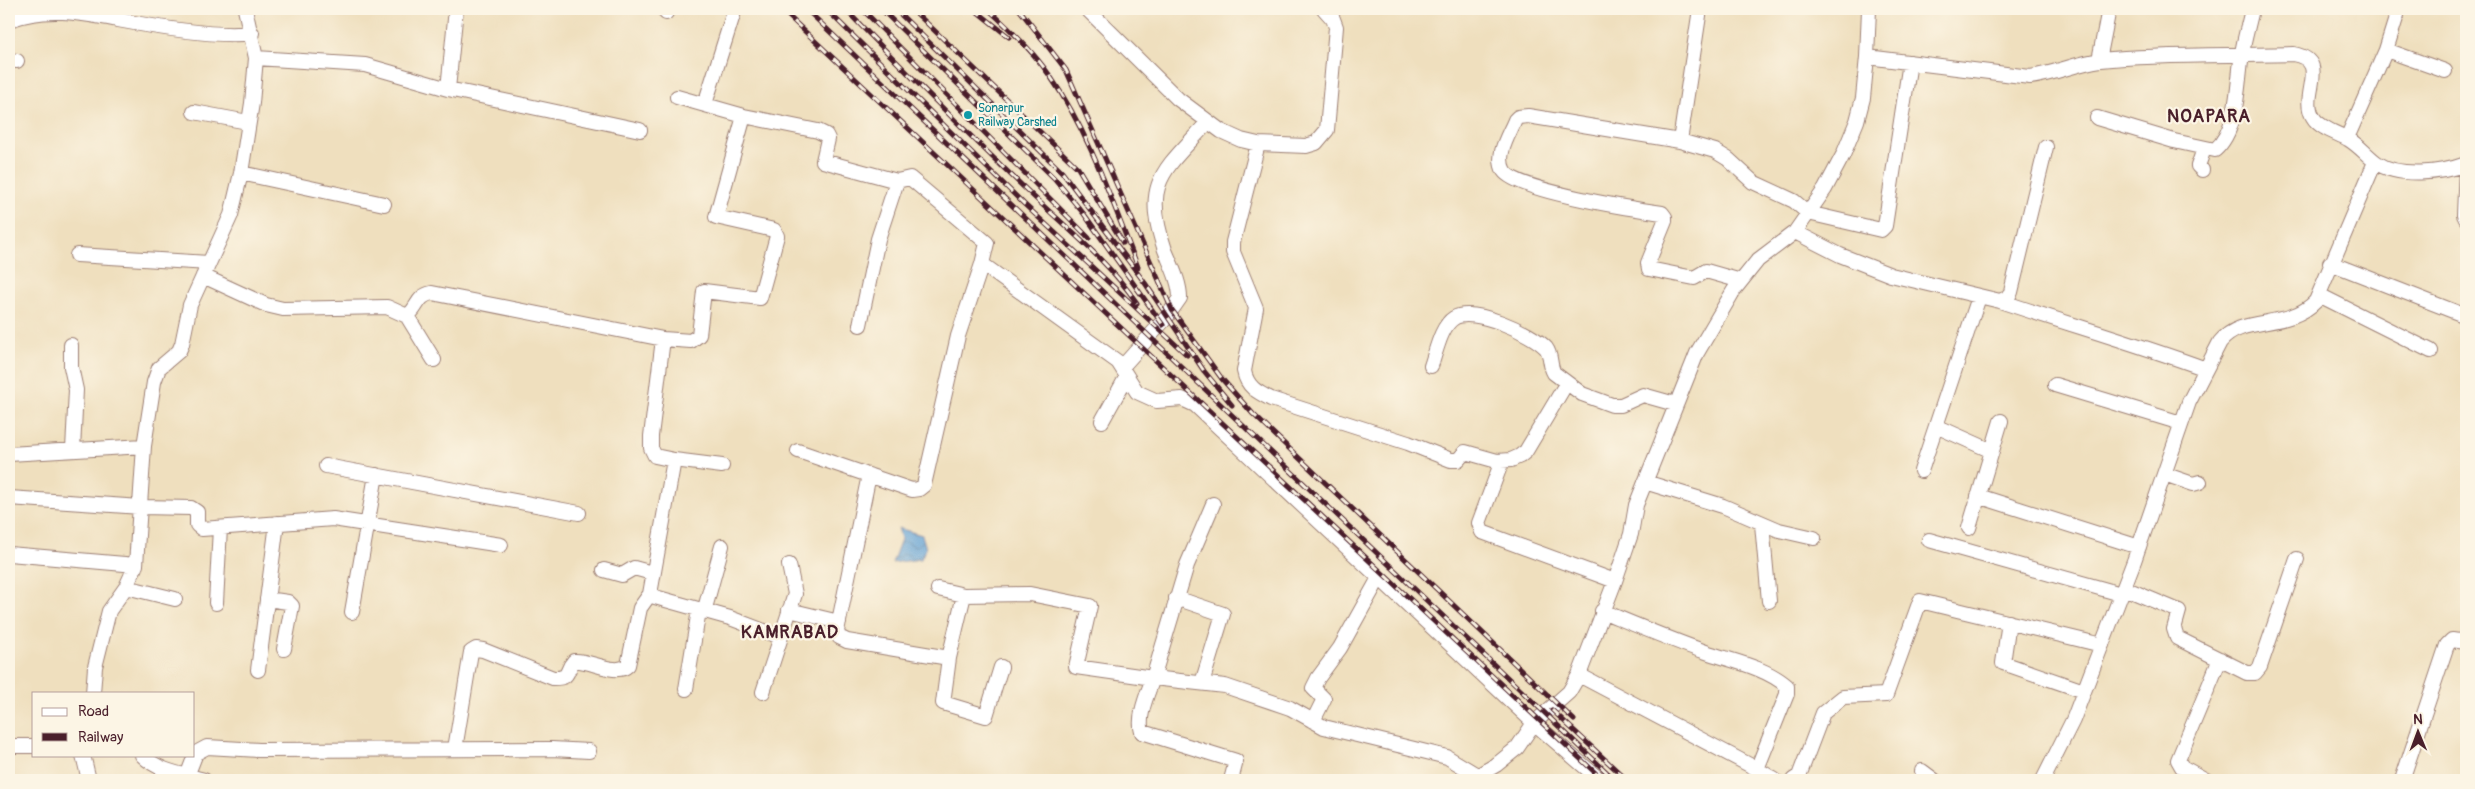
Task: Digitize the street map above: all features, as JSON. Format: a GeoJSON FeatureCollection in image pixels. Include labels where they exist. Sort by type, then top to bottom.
{"type":"FeatureCollection","features":[{"type":"Feature","properties":{"kind":"street"},"geometry":{"type":"LineString","coordinates":[[93,692],[96,667],[108,612],[126,587],[136,566],[144,446],[157,375],[164,362],[179,351],[186,316],[231,215],[240,173],[256,58],[252,33],[245,9]]}},
{"type":"Feature","properties":{"kind":"street"},"geometry":{"type":"LineString","coordinates":[[448,89],[456,9]]}},
{"type":"Feature","properties":{"kind":"street"},"geometry":{"type":"LineString","coordinates":[[705,104],[734,12],[731,9]]}},
{"type":"Feature","properties":{"kind":"street"},"geometry":{"type":"LineString","coordinates":[[1087,9],[1171,92],[1208,122],[1241,140],[1258,144],[1306,146],[1316,143],[1327,130],[1336,28],[1333,19],[1324,9]]}},
{"type":"Feature","properties":{"kind":"street"},"geometry":{"type":"LineString","coordinates":[[1680,141],[1700,9]]}},
{"type":"Feature","properties":{"kind":"street"},"geometry":{"type":"LineString","coordinates":[[938,589],[964,595],[1030,594],[1090,606],[1076,667],[1225,686],[1266,699],[1324,728],[1447,757],[1474,778],[1496,765],[1517,748],[1534,723],[1565,698],[1579,675],[1631,534],[1636,505],[1697,353],[1741,282],[1758,260],[1795,232],[1825,190],[1843,155],[1856,121],[1862,98],[1867,57],[1869,9]]}},
{"type":"Feature","properties":{"kind":"street"},"geometry":{"type":"LineString","coordinates":[[2099,60],[2110,9]]}},
{"type":"Feature","properties":{"kind":"street"},"geometry":{"type":"LineString","coordinates":[[2097,118],[2204,149],[2215,150],[2223,140],[2236,106],[2242,55],[2252,9]]}},
{"type":"Feature","properties":{"kind":"street"},"geometry":{"type":"LineString","coordinates":[[9,20],[42,12],[73,11],[222,34],[252,33]]}},
{"type":"Feature","properties":{"kind":"street"},"geometry":{"type":"LineString","coordinates":[[2347,138],[2386,50],[2397,16]]}},
{"type":"Feature","properties":{"kind":"street"},"geometry":{"type":"LineString","coordinates":[[2386,50],[2446,71]]}},
{"type":"Feature","properties":{"kind":"street"},"geometry":{"type":"LineString","coordinates":[[1867,57],[2030,77],[2046,75],[2099,60],[2293,54],[2310,60],[2312,66],[2310,108],[2312,116],[2317,123],[2360,146],[2375,162],[2394,171],[2408,173],[2466,165],[2466,219]]}},
{"type":"Feature","properties":{"kind":"street"},"geometry":{"type":"LineString","coordinates":[[256,58],[365,65],[448,89],[640,130]]}},
{"type":"Feature","properties":{"kind":"street"},"geometry":{"type":"LineString","coordinates":[[1741,282],[1706,271],[1702,271],[1694,278],[1649,269],[1648,264],[1665,221],[1664,214],[1615,206],[1529,185],[1505,172],[1501,162],[1502,150],[1515,120],[1523,116],[1680,141],[1722,154],[1753,182],[1794,200],[1808,213],[1881,230],[1885,226],[1910,62]]}},
{"type":"Feature","properties":{"kind":"street"},"geometry":{"type":"LineString","coordinates":[[677,96],[744,116],[818,131],[826,135],[828,139],[823,161],[897,181],[910,178],[987,243],[958,336],[924,485],[919,489],[912,490],[798,450]]}},
{"type":"Feature","properties":{"kind":"street"},"geometry":{"type":"LineString","coordinates":[[194,112],[248,122]]}},
{"type":"Feature","properties":{"kind":"street"},"geometry":{"type":"LineString","coordinates":[[406,316],[410,314],[419,299],[425,294],[432,293],[663,339],[696,339],[699,335],[704,290],[755,298],[760,298],[763,295],[777,233],[716,217],[744,116]]}},
{"type":"Feature","properties":{"kind":"street"},"geometry":{"type":"LineString","coordinates":[[1102,421],[1125,372],[1180,298],[1177,281],[1158,229],[1155,194],[1162,173],[1208,122]]}},
{"type":"Feature","properties":{"kind":"street"},"geometry":{"type":"LineString","coordinates":[[1258,144],[1233,242],[1233,252],[1256,308],[1244,371],[1246,381],[1254,390],[1271,399],[1408,443],[1451,460],[1458,460],[1465,452],[1502,461],[1511,460],[1526,451],[1566,384]]}},
{"type":"Feature","properties":{"kind":"street"},"geometry":{"type":"LineString","coordinates":[[2000,301],[2007,298],[2012,292],[2046,147]]}},
{"type":"Feature","properties":{"kind":"street"},"geometry":{"type":"LineString","coordinates":[[2202,170],[2198,166],[2204,149]]}},
{"type":"Feature","properties":{"kind":"street"},"geometry":{"type":"LineString","coordinates":[[2043,780],[2062,746],[2084,691],[2138,547],[2181,423],[2206,368],[2226,334],[2236,329],[2294,317],[2307,310],[2316,301],[2330,263],[2375,162]]}},
{"type":"Feature","properties":{"kind":"street"},"geometry":{"type":"LineString","coordinates":[[240,173],[384,204]]}},
{"type":"Feature","properties":{"kind":"street"},"geometry":{"type":"LineString","coordinates":[[860,325],[878,239],[897,181]]}},
{"type":"Feature","properties":{"kind":"street"},"geometry":{"type":"LineString","coordinates":[[1795,232],[1840,255],[1891,276],[2000,301],[2206,368]]}},
{"type":"Feature","properties":{"kind":"street"},"geometry":{"type":"LineString","coordinates":[[77,255],[209,263]]}},
{"type":"Feature","properties":{"kind":"street"},"geometry":{"type":"LineString","coordinates":[[2330,263],[2466,316]]}},
{"type":"Feature","properties":{"kind":"street"},"geometry":{"type":"LineString","coordinates":[[982,264],[1125,372],[1137,392],[1157,401],[1182,399],[1194,405],[1534,723],[1600,780]]}},
{"type":"Feature","properties":{"kind":"street"},"geometry":{"type":"LineString","coordinates":[[203,276],[266,305],[283,309],[387,307],[406,316],[434,360]]}},
{"type":"Feature","properties":{"kind":"street"},"geometry":{"type":"LineString","coordinates":[[2319,295],[2431,351]]}},
{"type":"Feature","properties":{"kind":"street"},"geometry":{"type":"LineString","coordinates":[[1921,471],[1979,297]]}},
{"type":"Feature","properties":{"kind":"street"},"geometry":{"type":"LineString","coordinates":[[1431,366],[1446,326],[1462,314],[1476,315],[1508,325],[1545,347],[1550,355],[1554,373],[1566,384],[1582,394],[1612,405],[1621,404],[1643,395],[1676,404]]}},
{"type":"Feature","properties":{"kind":"street"},"geometry":{"type":"LineString","coordinates":[[663,339],[651,448],[656,456],[722,466]]}},
{"type":"Feature","properties":{"kind":"street"},"geometry":{"type":"LineString","coordinates":[[71,345],[71,367],[76,390],[74,449]]}},
{"type":"Feature","properties":{"kind":"street"},"geometry":{"type":"LineString","coordinates":[[2055,384],[2181,423]]}},
{"type":"Feature","properties":{"kind":"street"},"geometry":{"type":"LineString","coordinates":[[1969,528],[2001,421]]}},
{"type":"Feature","properties":{"kind":"street"},"geometry":{"type":"LineString","coordinates":[[1936,426],[1992,451]]}},
{"type":"Feature","properties":{"kind":"street"},"geometry":{"type":"LineString","coordinates":[[9,454],[144,446]]}},
{"type":"Feature","properties":{"kind":"street"},"geometry":{"type":"LineString","coordinates":[[455,749],[471,652],[476,649],[483,650],[553,678],[562,678],[568,675],[574,661],[581,660],[618,670],[624,669],[628,665],[640,608],[650,594],[652,573],[674,460]]}},
{"type":"Feature","properties":{"kind":"street"},"geometry":{"type":"LineString","coordinates":[[1502,461],[1479,524],[1482,532],[1615,581]]}},
{"type":"Feature","properties":{"kind":"street"},"geometry":{"type":"LineString","coordinates":[[326,466],[579,513]]}},
{"type":"Feature","properties":{"kind":"street"},"geometry":{"type":"LineString","coordinates":[[2164,474],[2193,484],[2200,482]]}},
{"type":"Feature","properties":{"kind":"street"},"geometry":{"type":"LineString","coordinates":[[352,612],[376,475]]}},
{"type":"Feature","properties":{"kind":"street"},"geometry":{"type":"LineString","coordinates":[[869,475],[837,630],[839,637],[847,641],[949,658]]}},
{"type":"Feature","properties":{"kind":"street"},"geometry":{"type":"LineString","coordinates":[[1645,482],[1723,506],[1762,524],[1814,538]]}},
{"type":"Feature","properties":{"kind":"street"},"geometry":{"type":"LineString","coordinates":[[1978,496],[2138,547]]}},
{"type":"Feature","properties":{"kind":"street"},"geometry":{"type":"LineString","coordinates":[[9,498],[141,507],[191,508],[197,512],[198,528],[220,528],[324,518],[501,545]]}},
{"type":"Feature","properties":{"kind":"street"},"geometry":{"type":"LineString","coordinates":[[1214,504],[1186,564],[1141,718],[1142,732],[1236,761],[1231,780]]}},
{"type":"Feature","properties":{"kind":"street"},"geometry":{"type":"LineString","coordinates":[[258,670],[276,523]]}},
{"type":"Feature","properties":{"kind":"street"},"geometry":{"type":"LineString","coordinates":[[1762,524],[1769,601]]}},
{"type":"Feature","properties":{"kind":"street"},"geometry":{"type":"LineString","coordinates":[[216,603],[220,528]]}},
{"type":"Feature","properties":{"kind":"street"},"geometry":{"type":"LineString","coordinates":[[1928,540],[2122,591],[2176,608],[2179,615],[2174,630],[2177,638],[2247,673],[2255,673],[2260,667],[2297,558]]}},
{"type":"Feature","properties":{"kind":"street"},"geometry":{"type":"LineString","coordinates":[[686,689],[701,611],[722,546]]}},
{"type":"Feature","properties":{"kind":"street"},"geometry":{"type":"LineString","coordinates":[[9,554],[136,566]]}},
{"type":"Feature","properties":{"kind":"street"},"geometry":{"type":"LineString","coordinates":[[763,692],[795,594],[790,565]]}},
{"type":"Feature","properties":{"kind":"street"},"geometry":{"type":"LineString","coordinates":[[604,570],[622,575],[631,568],[652,573]]}},
{"type":"Feature","properties":{"kind":"street"},"geometry":{"type":"LineString","coordinates":[[1313,722],[1324,699],[1314,688],[1318,678],[1340,648],[1379,578]]}},
{"type":"Feature","properties":{"kind":"street"},"geometry":{"type":"LineString","coordinates":[[126,587],[175,599]]}},
{"type":"Feature","properties":{"kind":"street"},"geometry":{"type":"LineString","coordinates":[[650,594],[741,622],[780,637]]}},
{"type":"Feature","properties":{"kind":"street"},"geometry":{"type":"LineString","coordinates":[[964,595],[949,658],[943,703],[986,716],[1001,666]]}},
{"type":"Feature","properties":{"kind":"street"},"geometry":{"type":"LineString","coordinates":[[267,598],[288,602],[292,606],[284,649]]}},
{"type":"Feature","properties":{"kind":"street"},"geometry":{"type":"LineString","coordinates":[[1176,598],[1223,614],[1202,683]]}},
{"type":"Feature","properties":{"kind":"street"},"geometry":{"type":"LineString","coordinates":[[1793,780],[1799,776],[1823,713],[1843,697],[1886,695],[1920,601],[2102,645]]}},
{"type":"Feature","properties":{"kind":"street"},"geometry":{"type":"LineString","coordinates":[[789,610],[839,622]]}},
{"type":"Feature","properties":{"kind":"street"},"geometry":{"type":"LineString","coordinates":[[1602,611],[1704,652],[1749,666],[1779,680],[1787,686],[1787,694],[1757,769]]}},
{"type":"Feature","properties":{"kind":"street"},"geometry":{"type":"LineString","coordinates":[[2009,622],[2003,663],[2084,691]]}},
{"type":"Feature","properties":{"kind":"street"},"geometry":{"type":"LineString","coordinates":[[2402,780],[2447,645],[2452,640],[2466,642]]}},
{"type":"Feature","properties":{"kind":"street"},"geometry":{"type":"LineString","coordinates":[[2206,780],[2182,767],[2178,760],[2220,660]]}},
{"type":"Feature","properties":{"kind":"street"},"geometry":{"type":"LineString","coordinates":[[1579,675],[1775,780]]}},
{"type":"Feature","properties":{"kind":"street"},"geometry":{"type":"LineString","coordinates":[[9,746],[32,746]]}},
{"type":"Feature","properties":{"kind":"street"},"geometry":{"type":"LineString","coordinates":[[195,756],[196,753],[207,748],[259,750],[552,749],[589,751]]}},
{"type":"Feature","properties":{"kind":"street"},"geometry":{"type":"LineString","coordinates":[[83,756],[89,780]]}},
{"type":"Feature","properties":{"kind":"street"},"geometry":{"type":"LineString","coordinates":[[143,756],[156,767],[204,780]]}},
{"type":"Feature","properties":{"kind":"street"},"geometry":{"type":"LineString","coordinates":[[187,776],[195,756]]}},
{"type":"Feature","properties":{"kind":"street"},"geometry":{"type":"LineString","coordinates":[[1922,771],[1934,780]]}},
{"type":"Feature","properties":{"kind":"water"},"geometry":{"type":"Polygon","coordinates":[[[898,528],[922,535],[926,548],[921,559],[892,563],[901,539],[898,528]]]}},
{"type":"Feature","properties":{"kind":"railway"},"geometry":{"type":"LineString","coordinates":[[781,9],[1603,780]]}},
{"type":"Feature","properties":{"kind":"railway"},"geometry":{"type":"LineString","coordinates":[[806,9],[1615,780]]}},
{"type":"Feature","properties":{"kind":"railway"},"geometry":{"type":"LineString","coordinates":[[826,9],[1024,204],[1187,355]]}},
{"type":"Feature","properties":{"kind":"railway"},"geometry":{"type":"LineString","coordinates":[[845,9],[986,151],[1102,260],[1137,303]]}},
{"type":"Feature","properties":{"kind":"railway"},"geometry":{"type":"LineString","coordinates":[[862,9],[1089,238]]}},
{"type":"Feature","properties":{"kind":"railway"},"geometry":{"type":"LineString","coordinates":[[881,9],[1054,178],[1084,214],[1163,325]]}},
{"type":"Feature","properties":{"kind":"railway"},"geometry":{"type":"LineString","coordinates":[[895,9],[1062,172],[1145,283],[1204,371],[1232,405]]}},
{"type":"Feature","properties":{"kind":"railway"},"geometry":{"type":"LineString","coordinates":[[912,9],[1078,168],[1123,243]]}},
{"type":"Feature","properties":{"kind":"railway"},"geometry":{"type":"LineString","coordinates":[[974,9],[1009,37]]}},
{"type":"Feature","properties":{"kind":"railway"},"geometry":{"type":"LineString","coordinates":[[988,9],[1029,49],[1064,98],[1089,145],[1138,267]]}},
{"type":"Feature","properties":{"kind":"railway"},"geometry":{"type":"LineString","coordinates":[[1019,9],[1066,70],[1172,310],[1222,379],[1253,414],[1574,720]]}},
{"type":"Feature","properties":{"kind":"railway"},"geometry":{"type":"LineString","coordinates":[[1552,710],[1627,780]]}},
{"type":"Feature","properties":{"kind":"place","name":"Sonarpur Railway Carshed"},"geometry":{"type":"Point","coordinates":[968,115]}},
{"type":"Feature","properties":{"kind":"district","name":"NOAPARA"},"geometry":{"type":"Point","coordinates":[2209,116]}},
{"type":"Feature","properties":{"kind":"district","name":"KAMRABAD"},"geometry":{"type":"Point","coordinates":[790,632]}}]}
